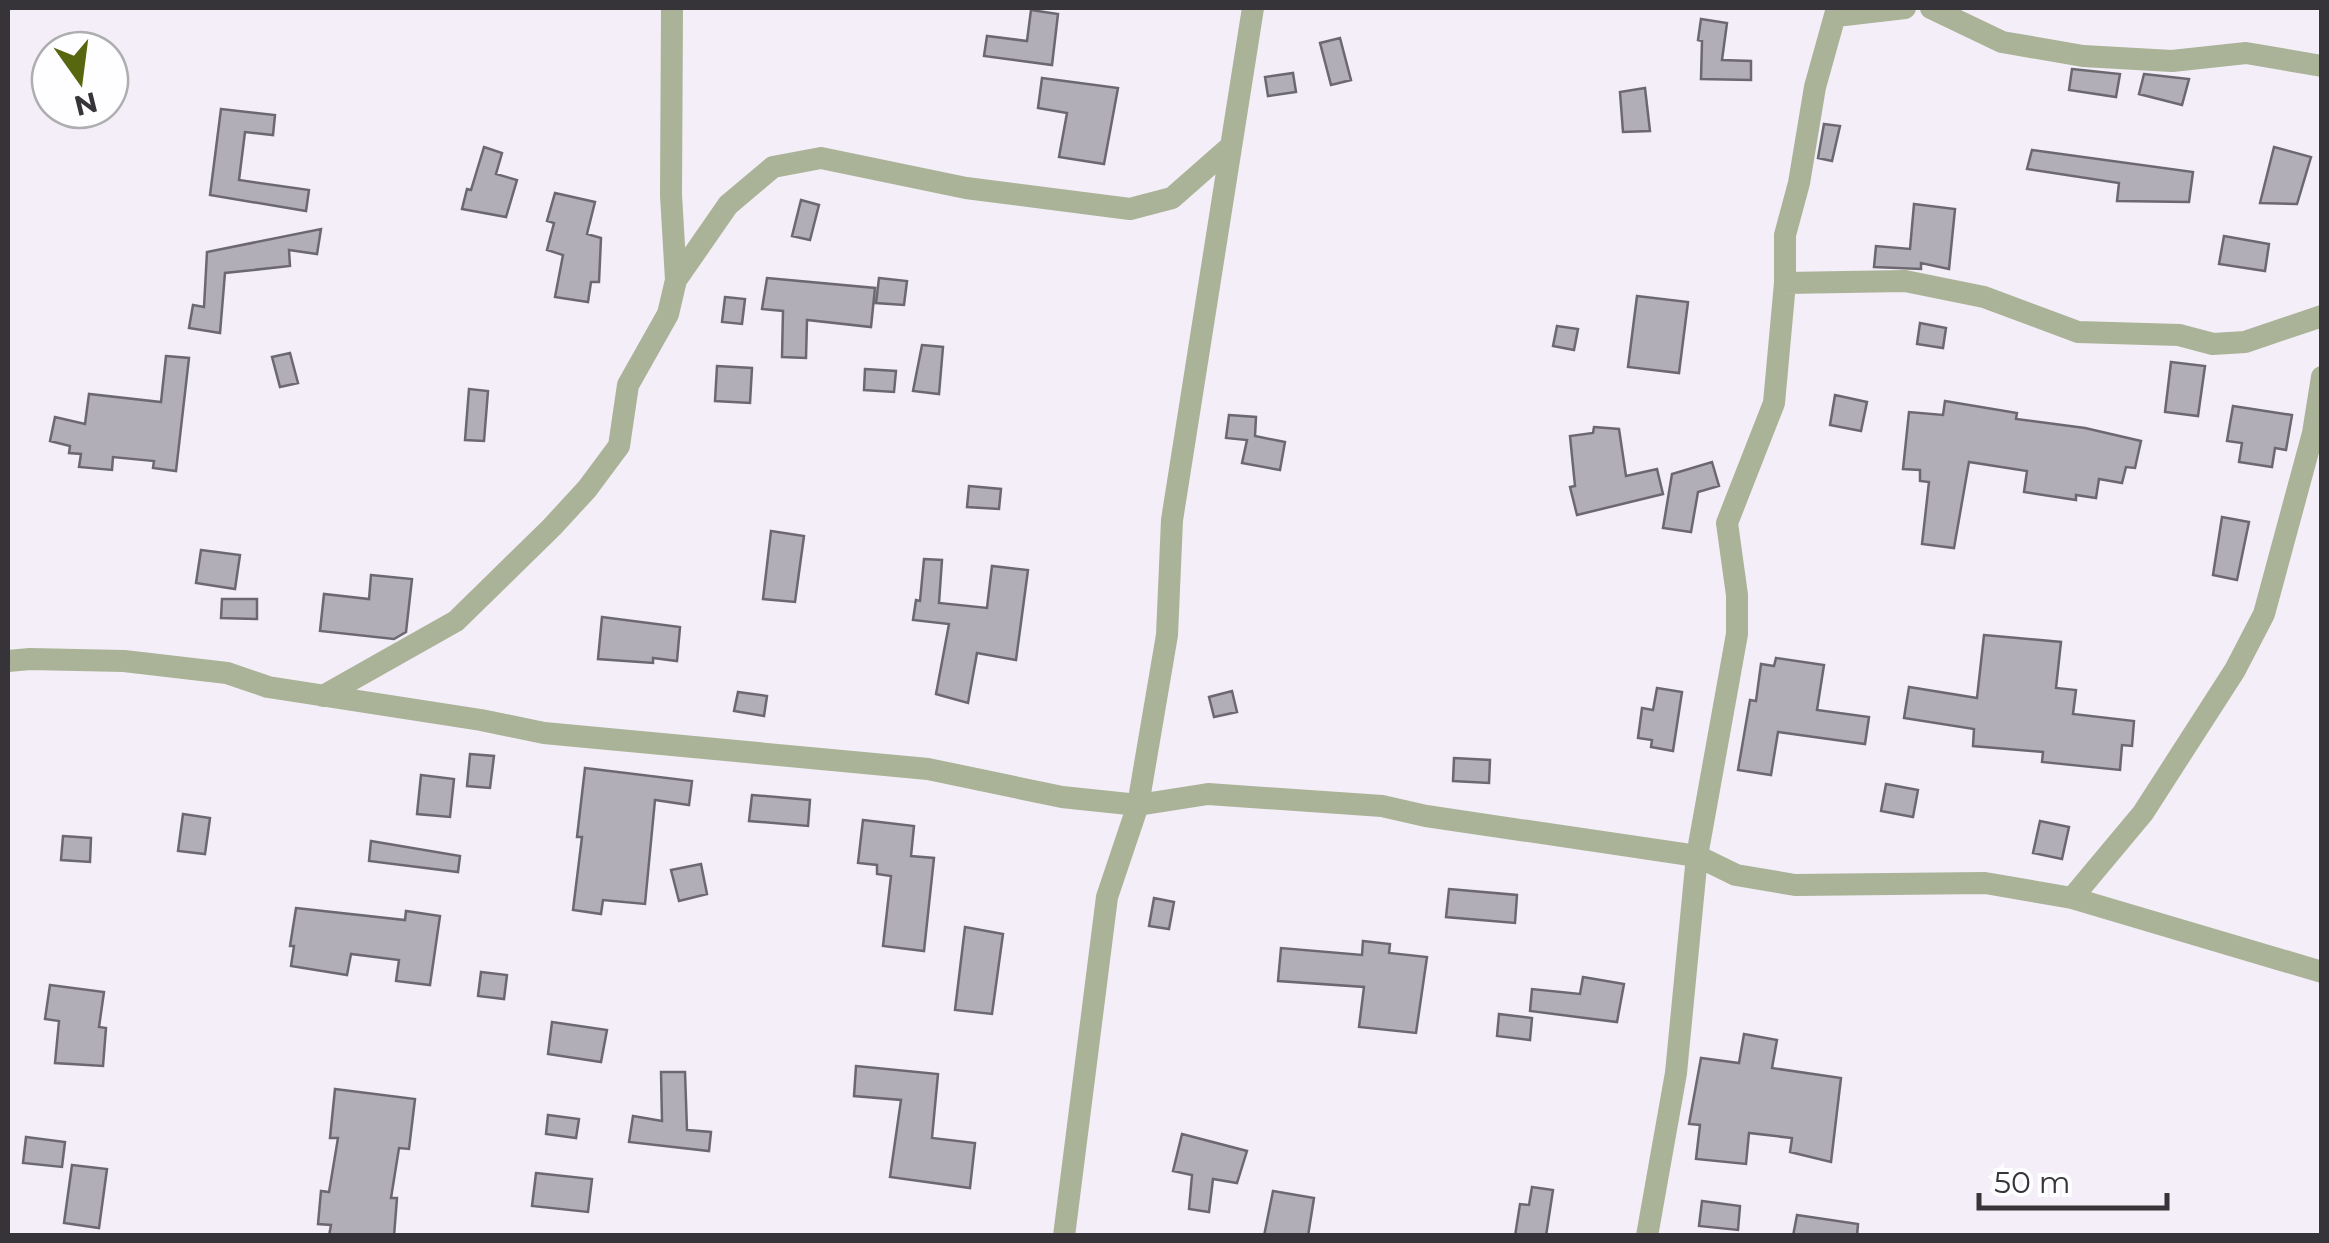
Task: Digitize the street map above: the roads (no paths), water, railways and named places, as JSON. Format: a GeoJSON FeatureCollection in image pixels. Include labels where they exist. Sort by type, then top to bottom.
{"type":"FeatureCollection","features":[{"type":"Feature","properties":{"kind":"street"},"geometry":{"type":"LineString","coordinates":[[323,696],[456,621],[587,489],[619,446],[628,385],[668,314],[676,280],[672,8]]}},
{"type":"Feature","properties":{"kind":"street"},"geometry":{"type":"LineString","coordinates":[[1064,1236],[1107,897],[1138,805],[1167,636],[1172,520],[1253,8]]}},
{"type":"Feature","properties":{"kind":"street"},"geometry":{"type":"LineString","coordinates":[[1648,1236],[1676,1072],[1697,856],[1737,634],[1737,595],[1727,524],[1774,403],[1786,283],[1785,235],[1799,183],[1815,88],[1836,12],[1905,8]]}},
{"type":"Feature","properties":{"kind":"street"},"geometry":{"type":"LineString","coordinates":[[1931,8],[2002,42],[2084,56],[2172,61],[2246,54],[2322,66]]}},
{"type":"Feature","properties":{"kind":"street"},"geometry":{"type":"LineString","coordinates":[[676,280],[728,205],[773,168],[821,158],[966,188],[1130,209],[1172,198],[1230,147]]}},
{"type":"Feature","properties":{"kind":"street"},"geometry":{"type":"LineString","coordinates":[[1786,283],[1905,281],[1984,297],[2078,332],[2179,335],[2212,344],[2244,342],[2322,316]]}},
{"type":"Feature","properties":{"kind":"street"},"geometry":{"type":"LineString","coordinates":[[2072,898],[2142,813],[2235,670],[2264,614],[2312,433],[2322,377]]}},
{"type":"Feature","properties":{"kind":"street"},"geometry":{"type":"LineString","coordinates":[[8,661],[30,658],[124,662],[227,673],[268,687],[544,733],[928,769],[1062,797],[1138,805],[1208,794],[1382,806],[1697,856],[1736,875],[1795,885],[1985,883],[2072,898],[2322,972]]}}]}
